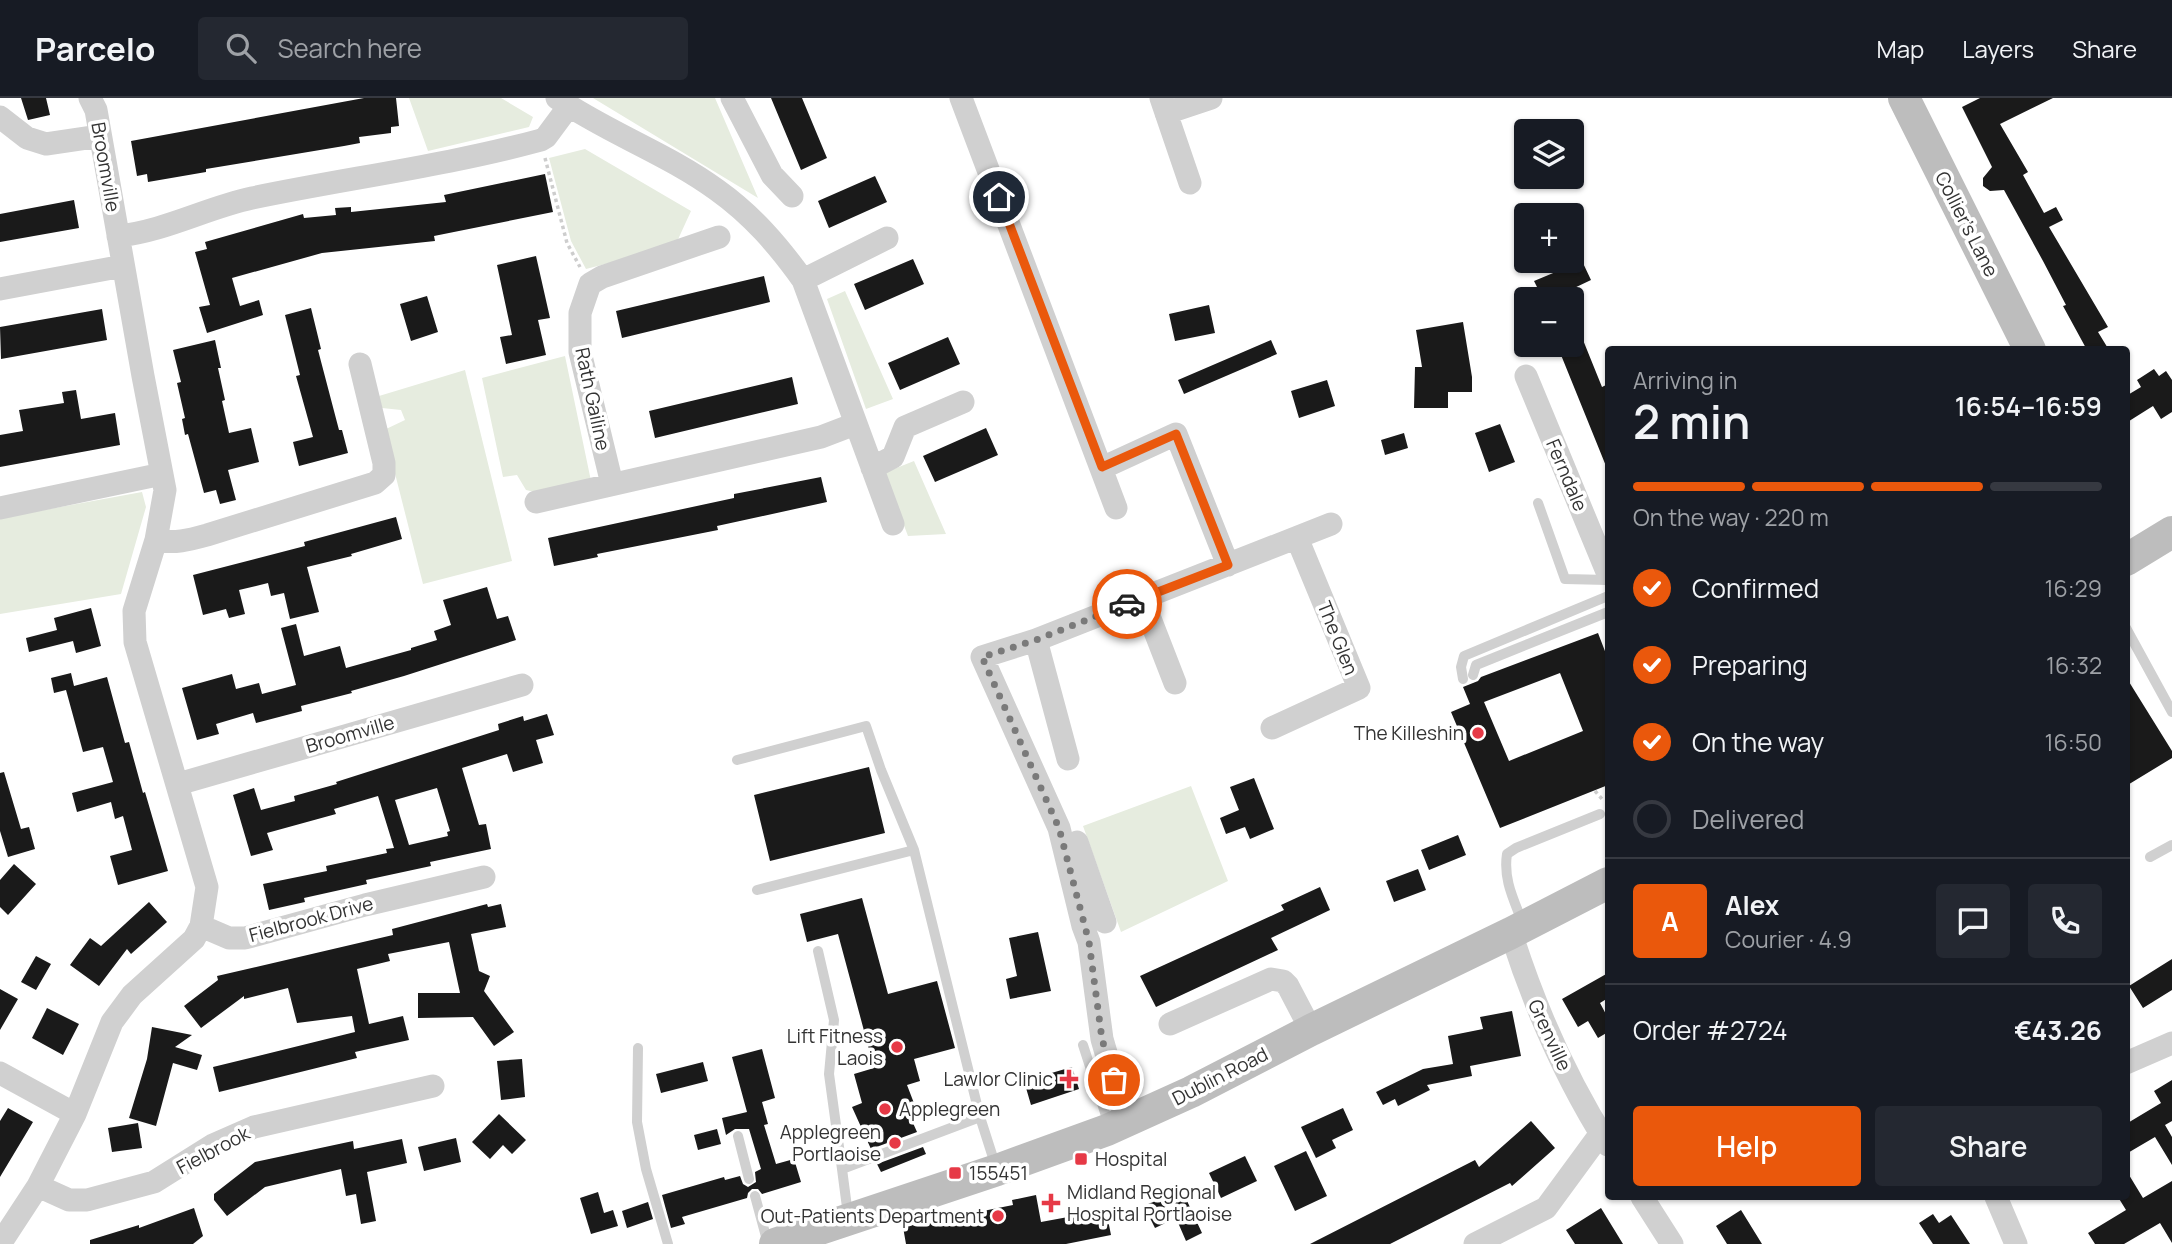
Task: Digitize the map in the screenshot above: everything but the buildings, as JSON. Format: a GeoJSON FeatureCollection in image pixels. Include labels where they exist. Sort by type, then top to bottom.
{"type":"FeatureCollection","features":[{"type":"Feature","properties":{"kind":"main road","name":"Collier's Lane"},"geometry":{"type":"LineString","coordinates":[[1904,98],[2029,346]]}},
{"type":"Feature","properties":{"kind":"main road"},"geometry":{"type":"LineString","coordinates":[[2130,554],[2172,532]]}},
{"type":"Feature","properties":{"kind":"main road","name":"Dublin Road"},"geometry":{"type":"LineString","coordinates":[[777,1244],[997,1170],[1118,1125],[1191,1092],[1605,885]]}},
{"type":"Feature","properties":{"kind":"street","name":"Broomville"},"geometry":{"type":"LineString","coordinates":[[90,98],[96,110],[166,490],[156,540],[134,611],[135,642],[208,887],[201,926]]}},
{"type":"Feature","properties":{"kind":"street"},"geometry":{"type":"LineString","coordinates":[[733,98],[772,175],[792,196]]}},
{"type":"Feature","properties":{"kind":"street"},"geometry":{"type":"LineString","coordinates":[[961,98],[1116,508]]}},
{"type":"Feature","properties":{"kind":"street"},"geometry":{"type":"LineString","coordinates":[[1190,183],[1164,105],[1211,98]]}},
{"type":"Feature","properties":{"kind":"street"},"geometry":{"type":"LineString","coordinates":[[541,140],[546,137],[563,102],[716,189],[781,249],[803,280],[893,524]]}},
{"type":"Feature","properties":{"kind":"street"},"geometry":{"type":"LineString","coordinates":[[0,117],[27,138],[46,144],[100,136]]}},
{"type":"Feature","properties":{"kind":"street","name":"Broomville"},"geometry":{"type":"LineString","coordinates":[[118,236],[156,229],[248,199],[478,157],[541,140]]}},
{"type":"Feature","properties":{"kind":"street"},"geometry":{"type":"LineString","coordinates":[[590,284],[603,277],[719,237]]}},
{"type":"Feature","properties":{"kind":"street"},"geometry":{"type":"LineString","coordinates":[[803,280],[887,238]]}},
{"type":"Feature","properties":{"kind":"street"},"geometry":{"type":"LineString","coordinates":[[0,289],[123,266]]}},
{"type":"Feature","properties":{"kind":"street","name":"Rath Gailine"},"geometry":{"type":"LineString","coordinates":[[590,284],[580,313],[580,352],[612,484]]}},
{"type":"Feature","properties":{"kind":"street"},"geometry":{"type":"LineString","coordinates":[[156,540],[177,542],[207,535],[374,483],[384,475],[384,463],[360,364]]}},
{"type":"Feature","properties":{"kind":"street","name":"Ferndale"},"geometry":{"type":"LineString","coordinates":[[1526,376],[1605,567]]}},
{"type":"Feature","properties":{"kind":"street"},"geometry":{"type":"LineString","coordinates":[[872,468],[893,457],[905,427],[963,402]]}},
{"type":"Feature","properties":{"kind":"street"},"geometry":{"type":"LineString","coordinates":[[536,502],[821,437],[855,424]]}},
{"type":"Feature","properties":{"kind":"street"},"geometry":{"type":"LineString","coordinates":[[1102,467],[1176,434],[1228,565]]}},
{"type":"Feature","properties":{"kind":"street"},"geometry":{"type":"LineString","coordinates":[[0,508],[162,474]]}},
{"type":"Feature","properties":{"kind":"street"},"geometry":{"type":"LineString","coordinates":[[1105,922],[1083,884],[982,657],[1036,640],[1331,524]]}},
{"type":"Feature","properties":{"kind":"street","name":"The Glen"},"geometry":{"type":"LineString","coordinates":[[1272,727],[1359,688],[1297,538]]}},
{"type":"Feature","properties":{"kind":"street"},"geometry":{"type":"LineString","coordinates":[[1142,598],[1175,683]]}},
{"type":"Feature","properties":{"kind":"street"},"geometry":{"type":"LineString","coordinates":[[1036,640],[1068,759]]}},
{"type":"Feature","properties":{"kind":"street","name":"Broomville"},"geometry":{"type":"LineString","coordinates":[[178,783],[522,685]]}},
{"type":"Feature","properties":{"kind":"street"},"geometry":{"type":"LineString","coordinates":[[1077,842],[1102,1039],[1118,1125]]}},
{"type":"Feature","properties":{"kind":"street","name":"Fielbrook Drive"},"geometry":{"type":"LineString","coordinates":[[201,926],[229,938],[245,938],[365,905],[484,877]]}},
{"type":"Feature","properties":{"kind":"street"},"geometry":{"type":"LineString","coordinates":[[0,1244],[38,1186],[75,1114],[112,1022],[132,995],[194,939],[201,926]]}},
{"type":"Feature","properties":{"kind":"street","name":"Grenville"},"geometry":{"type":"LineString","coordinates":[[1475,1244],[1546,1208],[1604,1139],[1559,1059],[1528,986],[1518,930]]}},
{"type":"Feature","properties":{"kind":"street"},"geometry":{"type":"LineString","coordinates":[[1170,1024],[1271,979],[1283,981],[1288,986],[1311,1030]]}},
{"type":"Feature","properties":{"kind":"street"},"geometry":{"type":"LineString","coordinates":[[2130,1061],[2172,1043]]}},
{"type":"Feature","properties":{"kind":"street"},"geometry":{"type":"LineString","coordinates":[[0,1073],[75,1114]]}},
{"type":"Feature","properties":{"kind":"street","name":"Fielbrook"},"geometry":{"type":"LineString","coordinates":[[38,1186],[69,1200],[87,1200],[154,1182],[214,1145],[254,1127],[433,1086]]}},
{"type":"Feature","properties":{"kind":"street"},"geometry":{"type":"LineString","coordinates":[[1644,1200],[1672,1244]]}},
{"type":"Feature","properties":{"kind":"street"},"geometry":{"type":"LineString","coordinates":[[1997,1200],[2016,1244]]}},
{"type":"Feature","properties":{"kind":"lane"},"geometry":{"type":"LineString","coordinates":[[1538,503],[1565,579],[1605,580]]}},
{"type":"Feature","properties":{"kind":"lane"},"geometry":{"type":"LineString","coordinates":[[1605,597],[1464,656],[1461,667],[1468,677],[1476,666],[1605,613]]}},
{"type":"Feature","properties":{"kind":"lane"},"geometry":{"type":"LineString","coordinates":[[2132,648],[2172,712]]}},
{"type":"Feature","properties":{"kind":"lane"},"geometry":{"type":"LineString","coordinates":[[737,760],[866,726],[914,850],[980,1117],[997,1170]]}},
{"type":"Feature","properties":{"kind":"lane"},"geometry":{"type":"LineString","coordinates":[[1518,930],[1507,881],[1507,854],[1600,814]]}},
{"type":"Feature","properties":{"kind":"lane"},"geometry":{"type":"LineString","coordinates":[[2150,857],[2172,845]]}},
{"type":"Feature","properties":{"kind":"lane"},"geometry":{"type":"LineString","coordinates":[[757,891],[914,850]]}},
{"type":"Feature","properties":{"kind":"lane"},"geometry":{"type":"LineString","coordinates":[[818,951],[834,1020],[829,1074],[849,1219]]}},
{"type":"Feature","properties":{"kind":"lane"},"geometry":{"type":"LineString","coordinates":[[1083,1045],[1118,1125]]}},
{"type":"Feature","properties":{"kind":"lane"},"geometry":{"type":"LineString","coordinates":[[638,1048],[637,1122],[646,1169],[668,1244]]}},
{"type":"Feature","properties":{"kind":"lane"},"geometry":{"type":"LineString","coordinates":[[842,1169],[980,1117]]}},
{"type":"Feature","properties":{"kind":"lane"},"geometry":{"type":"LineString","coordinates":[[738,1136],[749,1180]]}},
{"type":"Feature","properties":{"kind":"lane"},"geometry":{"type":"LineString","coordinates":[[755,1196],[777,1244]]}},
{"type":"Feature","properties":{"kind":"path"},"geometry":{"type":"LineString","coordinates":[[541,140],[567,243],[590,284]]}},
{"type":"Feature","properties":{"kind":"shaded area"},"geometry":{"type":"Polygon","coordinates":[[[409,98],[501,98],[533,117],[529,127],[428,151],[409,98]]]}},
{"type":"Feature","properties":{"kind":"shaded area"},"geometry":{"type":"Polygon","coordinates":[[[593,98],[715,98],[758,198],[593,98]]]}},
{"type":"Feature","properties":{"kind":"shaded area"},"geometry":{"type":"Polygon","coordinates":[[[585,149],[691,211],[675,246],[586,269],[571,241],[549,158],[585,149]]]}},
{"type":"Feature","properties":{"kind":"shaded area"},"geometry":{"type":"Polygon","coordinates":[[[845,291],[893,399],[866,409],[827,299],[845,291]]]}},
{"type":"Feature","properties":{"kind":"shaded area"},"geometry":{"type":"Polygon","coordinates":[[[565,356],[591,481],[539,493],[526,490],[517,475],[503,477],[482,378],[565,356]]]}},
{"type":"Feature","properties":{"kind":"shaded area"},"geometry":{"type":"Polygon","coordinates":[[[465,370],[512,561],[423,584],[384,430],[405,420],[401,410],[382,408],[379,396],[465,370]]]}},
{"type":"Feature","properties":{"kind":"shaded area"},"geometry":{"type":"Polygon","coordinates":[[[914,461],[946,534],[908,536],[884,473],[914,461]]]}},
{"type":"Feature","properties":{"kind":"shaded area"},"geometry":{"type":"Polygon","coordinates":[[[142,492],[146,507],[121,594],[0,614],[0,518],[142,492]]]}},
{"type":"Feature","properties":{"kind":"shaded area"},"geometry":{"type":"Polygon","coordinates":[[[1191,786],[1228,881],[1121,932],[1083,826],[1191,786]]]}},
{"type":"Feature","properties":{"kind":"way so far"},"geometry":{"type":"LineString","coordinates":[[1114,1080],[1102,1039],[1089,942],[1059,828],[982,657],[1036,640],[1127,604]]}},
{"type":"Feature","properties":{"kind":"place","name":"The Killeshin"},"geometry":{"type":"Point","coordinates":[1478,733]}},
{"type":"Feature","properties":{"kind":"place","name":"Lift Fitness Laois"},"geometry":{"type":"Point","coordinates":[897,1047]}},
{"type":"Feature","properties":{"kind":"place","name":"Lawlor Clinic"},"geometry":{"type":"Point","coordinates":[1069,1079]}},
{"type":"Feature","properties":{"kind":"place","name":"Applegreen"},"geometry":{"type":"Point","coordinates":[885,1109]}},
{"type":"Feature","properties":{"kind":"place","name":"Applegreen Portlaoise"},"geometry":{"type":"Point","coordinates":[895,1143]}},
{"type":"Feature","properties":{"kind":"place","name":"Hospital"},"geometry":{"type":"Point","coordinates":[1081,1159]}},
{"type":"Feature","properties":{"kind":"place","name":"155451"},"geometry":{"type":"Point","coordinates":[955,1173]}},
{"type":"Feature","properties":{"kind":"place","name":"Midland Regional Hospital Portlaoise"},"geometry":{"type":"Point","coordinates":[1051,1203]}},
{"type":"Feature","properties":{"kind":"place","name":"Out-Patients Department"},"geometry":{"type":"Point","coordinates":[998,1216]}},
{"type":"Feature","properties":{"kind":"route"},"geometry":{"type":"LineString","coordinates":[[999,197],[1102,467],[1176,434],[1228,565],[1127,604]]}}]}
